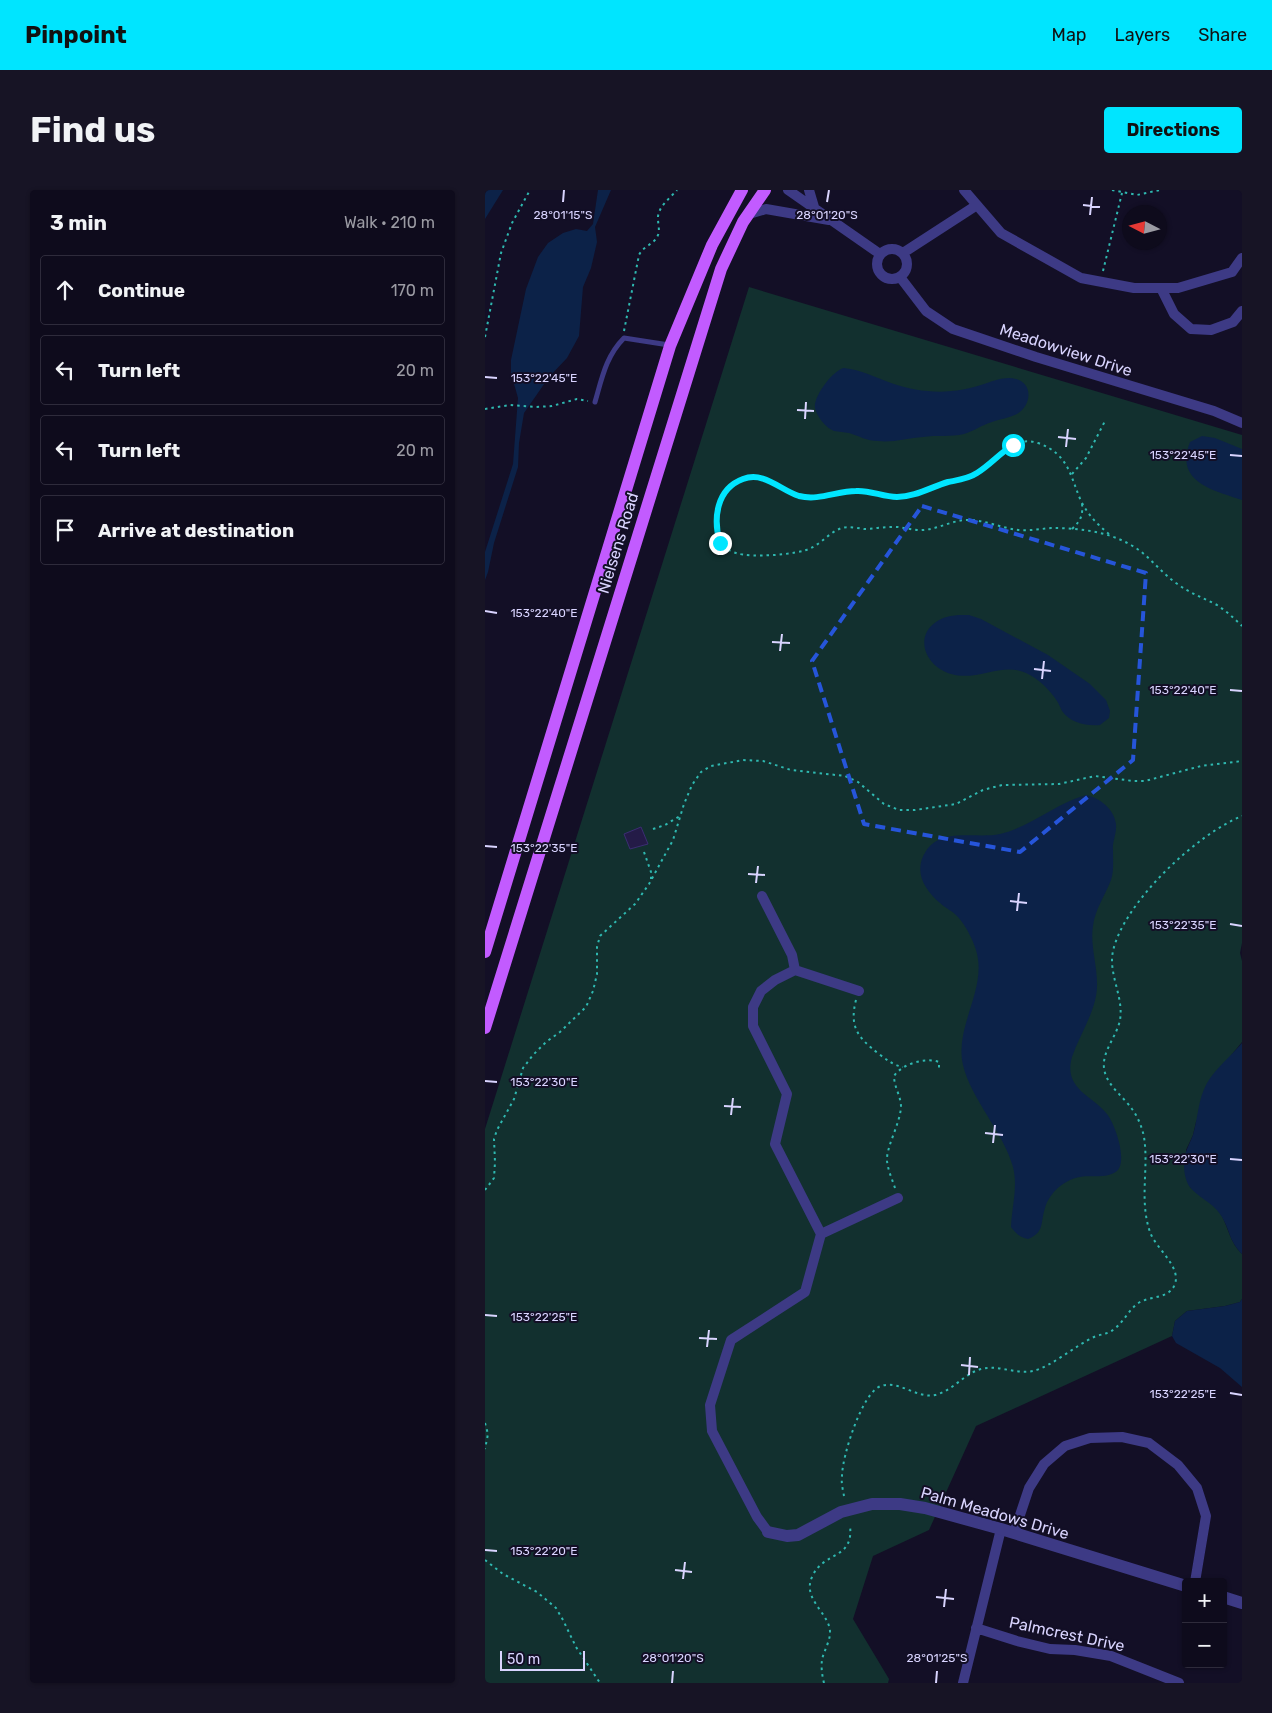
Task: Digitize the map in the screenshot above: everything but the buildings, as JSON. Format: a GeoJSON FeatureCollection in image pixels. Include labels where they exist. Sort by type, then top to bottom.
{"type":"FeatureCollection","features":[{"type":"Feature","properties":{"kind":"main road","name":"Nielsens Road"},"geometry":{"type":"LineString","coordinates":[[485,952],[670,346],[712,245],[742,190]]}},
{"type":"Feature","properties":{"kind":"main road","name":"Nielsens Road"},"geometry":{"type":"LineString","coordinates":[[485,1028],[721,269],[749,214],[765,190]]}},
{"type":"Feature","properties":{"kind":"street"},"geometry":{"type":"LineString","coordinates":[[788,190],[880,254]]}},
{"type":"Feature","properties":{"kind":"street"},"geometry":{"type":"LineString","coordinates":[[809,190],[814,207]]}},
{"type":"Feature","properties":{"kind":"street"},"geometry":{"type":"LineString","coordinates":[[964,190],[1001,233],[1081,278],[1100,283],[1134,288],[1178,288],[1232,272],[1238,272],[1242,258]]}},
{"type":"Feature","properties":{"kind":"street"},"geometry":{"type":"LineString","coordinates":[[903,253],[977,205]]}},
{"type":"Feature","properties":{"kind":"street"},"geometry":{"type":"LineString","coordinates":[[749,214],[766,209],[830,220]]}},
{"type":"Feature","properties":{"kind":"street"},"geometry":{"type":"LineString","coordinates":[[891,248],[903,253],[907,262],[907,268],[900,277],[889,279],[882,276],[877,266],[877,258],[880,254],[891,248]]}},
{"type":"Feature","properties":{"kind":"street","name":"Meadowview Drive"},"geometry":{"type":"LineString","coordinates":[[900,277],[926,311],[953,329],[1045,360],[1214,411],[1242,423]]}},
{"type":"Feature","properties":{"kind":"street"},"geometry":{"type":"LineString","coordinates":[[1161,288],[1174,314],[1191,329],[1211,330],[1233,322],[1242,311]]}},
{"type":"Feature","properties":{"kind":"street"},"geometry":{"type":"LineString","coordinates":[[762,896],[793,955],[795,970]]}},
{"type":"Feature","properties":{"kind":"street"},"geometry":{"type":"LineString","coordinates":[[768,1532],[757,1517],[712,1431],[710,1405],[731,1340],[805,1292],[821,1234],[775,1144],[787,1094],[753,1026],[753,1007],[761,991],[775,980],[795,970],[859,991]]}},
{"type":"Feature","properties":{"kind":"street"},"geometry":{"type":"LineString","coordinates":[[821,1234],[898,1198]]}},
{"type":"Feature","properties":{"kind":"street"},"geometry":{"type":"LineString","coordinates":[[1014,1533],[1029,1488],[1044,1464],[1065,1446],[1090,1438],[1122,1437],[1149,1443],[1178,1465],[1197,1488],[1206,1516],[1196,1578]]}},
{"type":"Feature","properties":{"kind":"street","name":"Palm Meadows Drive"},"geometry":{"type":"LineString","coordinates":[[768,1532],[787,1536],[798,1535],[841,1512],[872,1504],[900,1504],[925,1508],[1001,1529],[1182,1585]]}},
{"type":"Feature","properties":{"kind":"street"},"geometry":{"type":"LineString","coordinates":[[963,1683],[1001,1529]]}},
{"type":"Feature","properties":{"kind":"street"},"geometry":{"type":"LineString","coordinates":[[1227,1598],[1242,1603]]}},
{"type":"Feature","properties":{"kind":"street","name":"Palmcrest Drive"},"geometry":{"type":"LineString","coordinates":[[976,1628],[1049,1649],[1075,1650],[1111,1656],[1179,1683]]}},
{"type":"Feature","properties":{"kind":"lane"},"geometry":{"type":"LineString","coordinates":[[595,402],[605,365],[614,348],[624,338],[670,346]]}},
{"type":"Feature","properties":{"kind":"path"},"geometry":{"type":"LineString","coordinates":[[485,337],[501,253],[512,223],[530,190]]}},
{"type":"Feature","properties":{"kind":"path"},"geometry":{"type":"LineString","coordinates":[[624,338],[624,325],[639,255],[641,250],[657,238],[659,233],[658,216],[663,206],[677,190]]}},
{"type":"Feature","properties":{"kind":"path"},"geometry":{"type":"LineString","coordinates":[[1112,190],[1137,195],[1160,190]]}},
{"type":"Feature","properties":{"kind":"path"},"geometry":{"type":"LineString","coordinates":[[1100,283],[1122,193]]}},
{"type":"Feature","properties":{"kind":"path"},"geometry":{"type":"LineString","coordinates":[[485,409],[510,405],[552,406],[577,399],[595,402]]}},
{"type":"Feature","properties":{"kind":"path"},"geometry":{"type":"LineString","coordinates":[[1072,474],[1087,458],[1105,421]]}},
{"type":"Feature","properties":{"kind":"path"},"geometry":{"type":"LineString","coordinates":[[1109,534],[1048,528],[1025,531],[975,520],[964,520],[927,530],[890,526],[870,529],[849,527],[841,528],[812,548],[801,552],[754,556],[728,550],[720,543],[716,531],[716,518],[718,506],[724,494],[733,483],[745,478],[756,477],[766,479],[800,496],[812,497],[866,491],[897,497],[914,494],[975,474],[1013,445],[1026,441],[1037,443],[1052,450],[1064,459],[1072,474],[1082,502],[1091,517],[1109,534],[1141,550],[1173,582],[1189,592],[1216,604],[1242,626]]}},
{"type":"Feature","properties":{"kind":"path"},"geometry":{"type":"LineString","coordinates":[[1072,529],[1080,521],[1083,514],[1082,502]]}},
{"type":"Feature","properties":{"kind":"path"},"geometry":{"type":"LineString","coordinates":[[485,1190],[494,1178],[494,1139],[514,1100],[523,1068],[533,1054],[586,1007],[593,991],[597,974],[597,947],[600,936],[635,904],[651,882],[673,840],[692,785],[701,772],[711,766],[743,760],[763,761],[807,773],[845,776],[858,782],[884,804],[899,810],[915,810],[956,804],[983,790],[1002,785],[1059,784],[1095,776],[1145,781],[1201,766],[1242,761]]}},
{"type":"Feature","properties":{"kind":"path"},"geometry":{"type":"LineString","coordinates":[[653,829],[681,816]]}},
{"type":"Feature","properties":{"kind":"path"},"geometry":{"type":"LineString","coordinates":[[845,1496],[841,1477],[843,1462],[862,1409],[870,1394],[879,1386],[891,1385],[933,1396],[948,1390],[978,1370],[991,1368],[1021,1372],[1035,1371],[1094,1337],[1111,1332],[1137,1304],[1147,1298],[1166,1295],[1174,1288],[1177,1277],[1173,1266],[1156,1245],[1150,1232],[1145,1212],[1143,1194],[1143,1137],[1139,1120],[1108,1078],[1104,1068],[1105,1059],[1120,1021],[1121,1003],[1113,971],[1112,953],[1128,917],[1155,882],[1199,842],[1230,820],[1242,816]]}},
{"type":"Feature","properties":{"kind":"path"},"geometry":{"type":"LineString","coordinates":[[644,852],[651,872],[651,882]]}},
{"type":"Feature","properties":{"kind":"path"},"geometry":{"type":"LineString","coordinates":[[859,991],[853,1014],[853,1024],[858,1034],[863,1041],[889,1063],[903,1067]]}},
{"type":"Feature","properties":{"kind":"path"},"geometry":{"type":"LineString","coordinates":[[898,1198],[887,1159],[901,1110],[901,1101],[893,1076],[897,1070],[918,1062],[934,1060],[939,1062],[939,1068]]}},
{"type":"Feature","properties":{"kind":"path"},"geometry":{"type":"LineString","coordinates":[[485,1423],[488,1434],[485,1449]]}},
{"type":"Feature","properties":{"kind":"path"},"geometry":{"type":"LineString","coordinates":[[823,1683],[822,1661],[830,1638],[830,1627],[811,1596],[810,1581],[820,1565],[831,1556],[840,1554],[849,1544],[851,1536],[850,1526]]}},
{"type":"Feature","properties":{"kind":"path"},"geometry":{"type":"LineString","coordinates":[[485,1560],[503,1574],[537,1592],[556,1608],[576,1647],[600,1683]]}},
{"type":"Feature","properties":{"kind":"highlighted area"},"geometry":{"type":"Polygon","coordinates":[[[922,506],[1146,573],[1133,760],[1020,852],[864,824],[812,661],[922,506]]]}},
{"type":"Feature","properties":{"kind":"green space"},"geometry":{"type":"Polygon","coordinates":[[[749,287],[1242,435],[1242,943],[1240,953],[1242,961],[1242,1042],[1225,1063],[1196,1122],[1193,1135],[1186,1150],[1190,1187],[1216,1207],[1232,1240],[1242,1254],[1242,1299],[1240,1302],[1225,1306],[1187,1311],[1175,1321],[1172,1336],[976,1426],[929,1530],[873,1556],[853,1619],[889,1679],[888,1683],[485,1683],[485,1129],[749,287]]]}},
{"type":"Feature","properties":{"kind":"water"},"geometry":{"type":"Polygon","coordinates":[[[485,190],[503,190],[485,219],[485,190]]]}},
{"type":"Feature","properties":{"kind":"water"},"geometry":{"type":"Polygon","coordinates":[[[598,190],[611,190],[595,227],[597,242],[591,268],[583,287],[579,336],[567,358],[549,377],[524,413],[519,443],[518,467],[494,543],[485,580],[485,552],[513,464],[518,398],[511,373],[511,360],[526,289],[538,257],[548,243],[563,233],[576,229],[587,231],[593,224],[598,190]]]}},
{"type":"Feature","properties":{"kind":"water"},"geometry":{"type":"Polygon","coordinates":[[[844,368],[862,372],[903,387],[939,392],[963,390],[1001,379],[1012,378],[1026,385],[1029,395],[1025,406],[1017,414],[988,423],[964,434],[874,441],[849,433],[831,430],[822,422],[816,411],[815,403],[820,391],[829,379],[844,368]]]}},
{"type":"Feature","properties":{"kind":"water"},"geometry":{"type":"Polygon","coordinates":[[[1202,436],[1215,438],[1242,449],[1242,500],[1209,488],[1199,482],[1187,467],[1186,456],[1190,442],[1202,436]]]}},
{"type":"Feature","properties":{"kind":"water"},"geometry":{"type":"Polygon","coordinates":[[[958,615],[969,615],[981,619],[1048,655],[1090,684],[1106,700],[1110,711],[1109,718],[1100,725],[1089,725],[1074,721],[1062,711],[1054,697],[1043,685],[1030,675],[1016,670],[962,676],[940,669],[926,653],[924,640],[926,633],[939,620],[958,615]]]}},
{"type":"Feature","properties":{"kind":"water"},"geometry":{"type":"Polygon","coordinates":[[[1086,795],[1101,802],[1109,809],[1115,819],[1116,827],[1112,877],[1098,908],[1093,926],[1092,940],[1097,976],[1097,993],[1092,1012],[1075,1048],[1070,1068],[1075,1084],[1101,1107],[1110,1119],[1117,1134],[1121,1159],[1117,1171],[1109,1175],[1084,1176],[1059,1187],[1047,1202],[1040,1230],[1028,1239],[1018,1235],[1011,1227],[1015,1189],[1013,1167],[1009,1154],[973,1091],[963,1065],[961,1050],[963,1036],[978,979],[979,965],[976,950],[969,932],[961,921],[934,898],[925,886],[920,873],[920,866],[926,851],[941,839],[950,836],[991,835],[1011,831],[1064,803],[1086,795]]]}},
{"type":"Feature","properties":{"kind":"water"},"geometry":{"type":"Polygon","coordinates":[[[1242,1043],[1242,1254],[1234,1244],[1220,1214],[1189,1186],[1185,1175],[1184,1160],[1193,1135],[1204,1089],[1215,1072],[1242,1043]]]}},
{"type":"Feature","properties":{"kind":"water"},"geometry":{"type":"Polygon","coordinates":[[[1242,1299],[1242,1387],[1220,1368],[1176,1343],[1172,1336],[1175,1321],[1187,1311],[1225,1306],[1240,1302],[1242,1299]]]}},
{"type":"Feature","properties":{"kind":"route"},"geometry":{"type":"LineString","coordinates":[[720,543],[716,531],[718,506],[724,494],[733,483],[745,478],[756,477],[766,479],[800,496],[812,497],[866,491],[897,497],[914,494],[975,474],[1013,445]]}}]}
